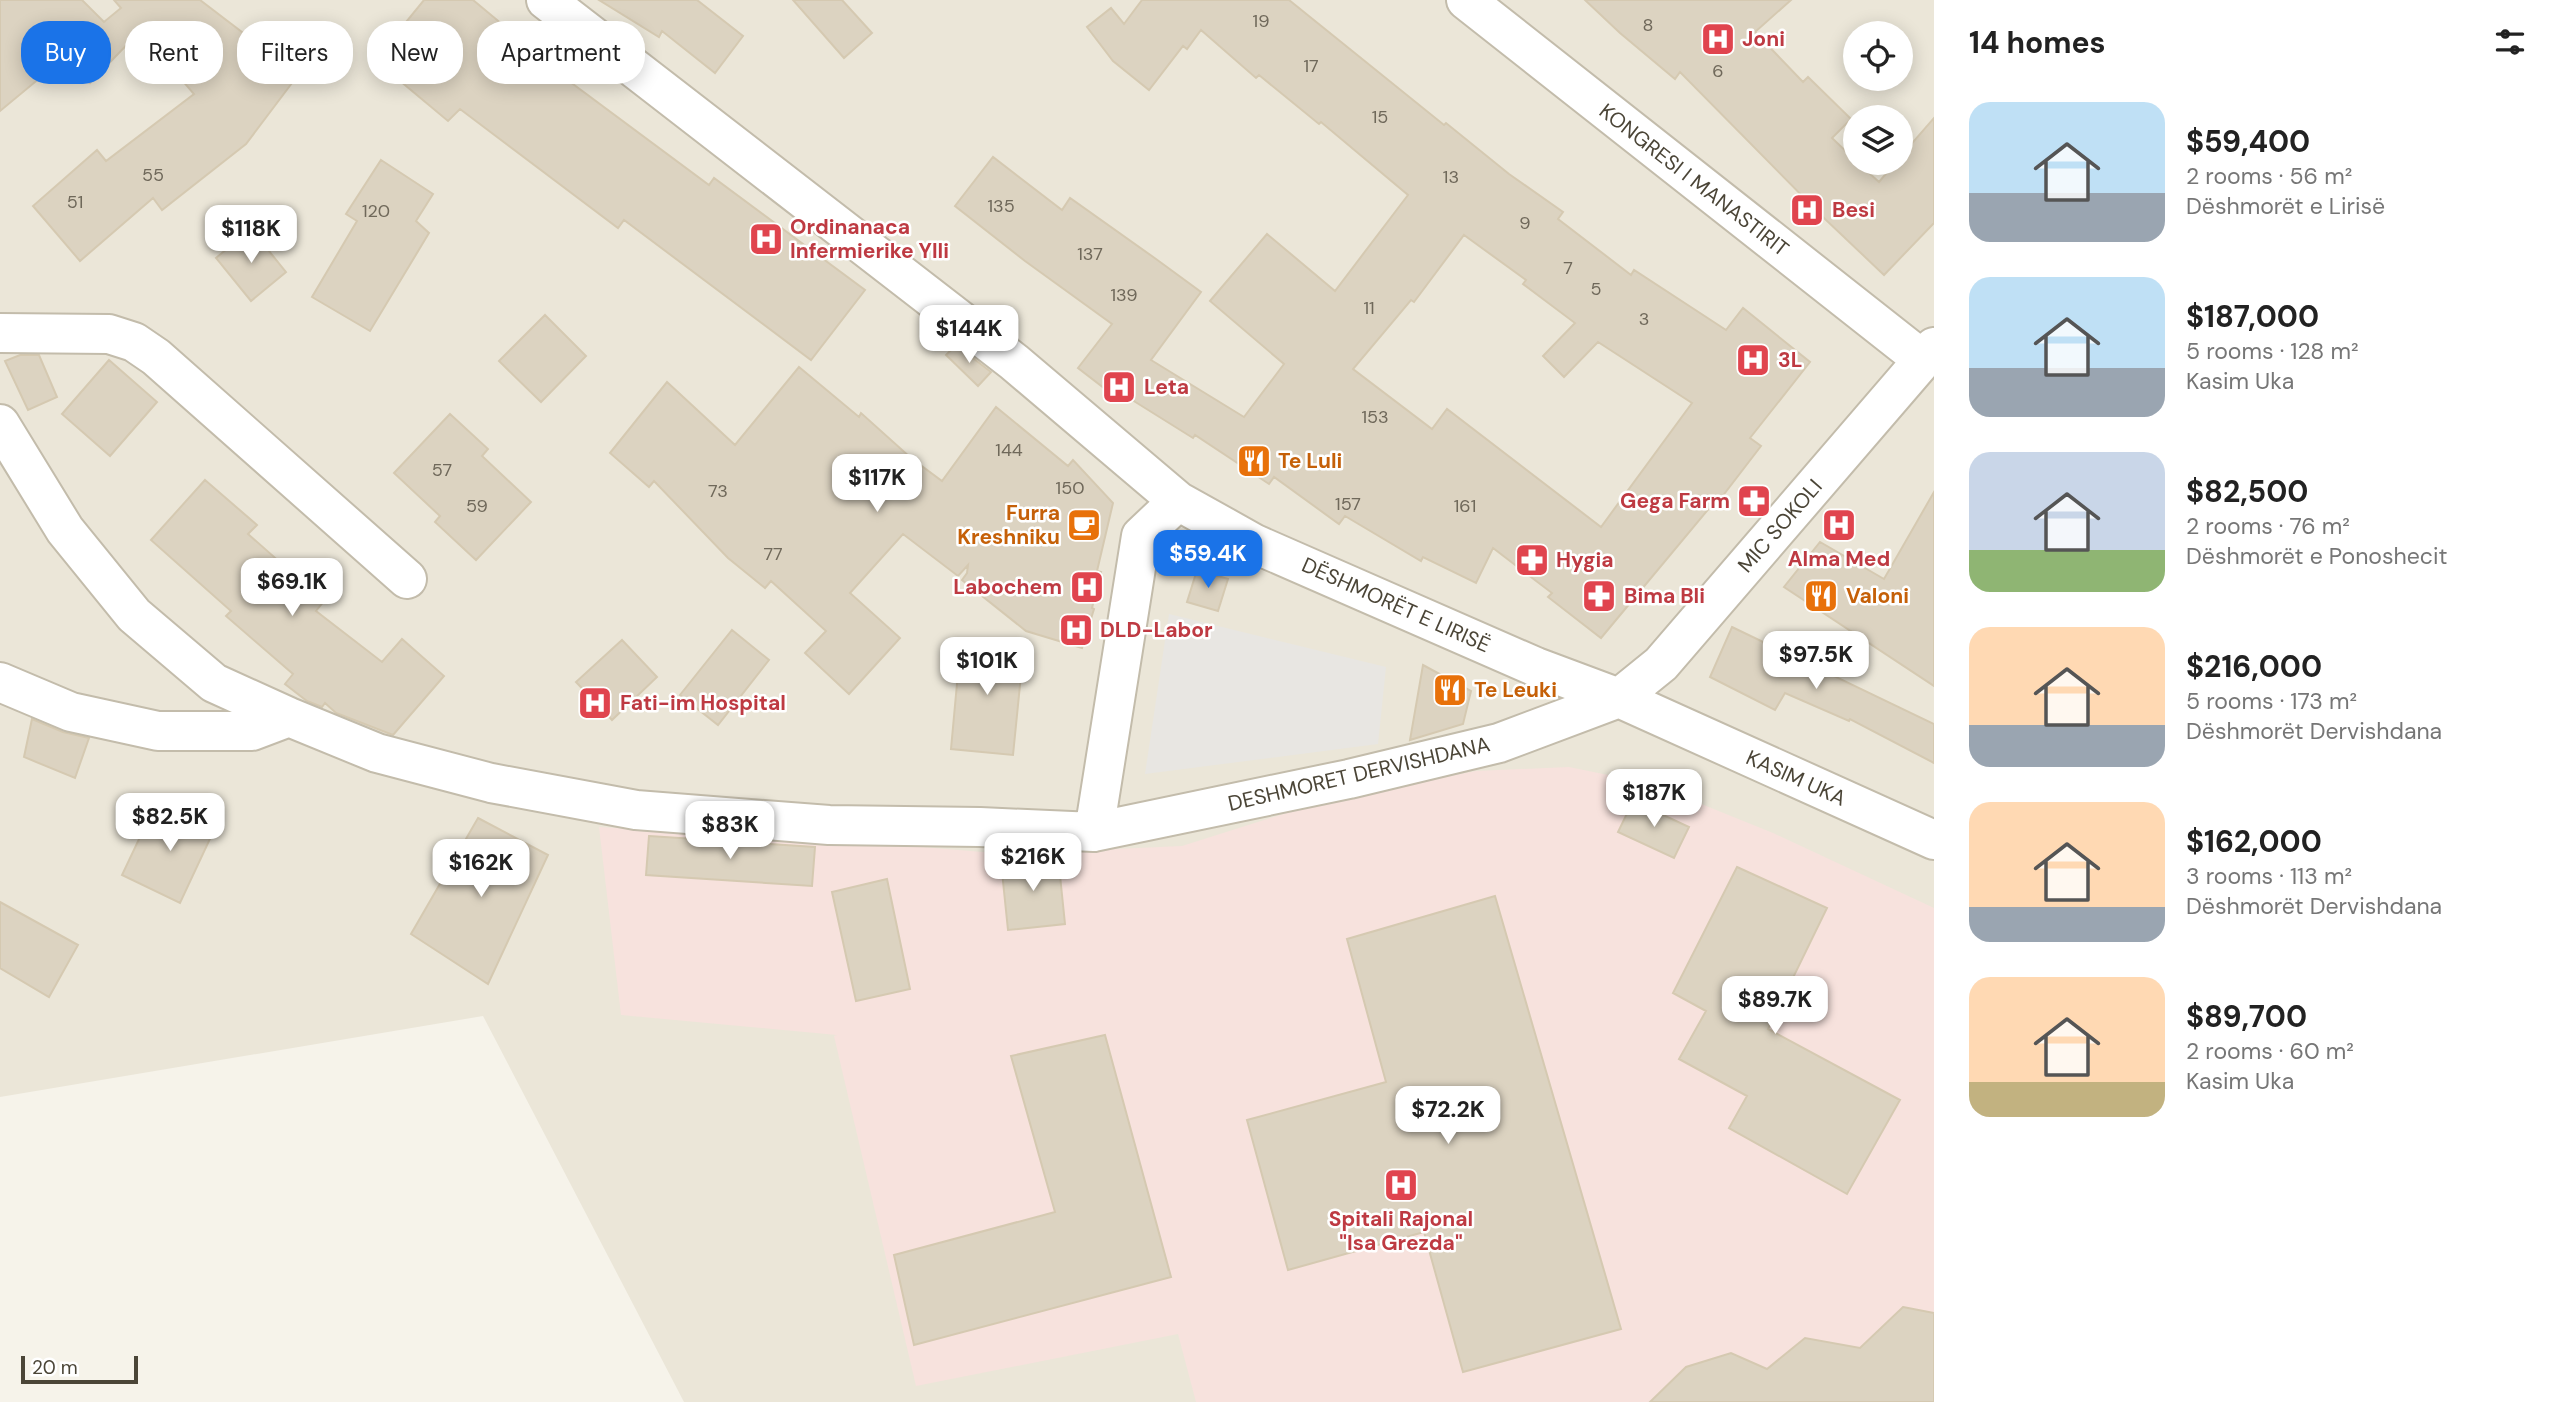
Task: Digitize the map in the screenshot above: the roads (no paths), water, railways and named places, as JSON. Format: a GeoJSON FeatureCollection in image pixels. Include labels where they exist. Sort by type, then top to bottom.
{"type":"FeatureCollection","features":[{"type":"Feature","properties":{"kind":"street","name":"DËSHMORËT E LIRISË"},"geometry":{"type":"LineString","coordinates":[[546,0],[1014,362],[1178,501],[1255,544],[1536,667],[1619,698]]}},
{"type":"Feature","properties":{"kind":"street","name":"KONGRESI I MANASTIRIT"},"geometry":{"type":"LineString","coordinates":[[1466,0],[1928,353]]}},
{"type":"Feature","properties":{"kind":"street"},"geometry":{"type":"LineString","coordinates":[[0,333],[108,334],[134,342],[156,357],[407,579]]}},
{"type":"Feature","properties":{"kind":"street","name":"MIC SOKOLI"},"geometry":{"type":"LineString","coordinates":[[1619,698],[1661,664],[1928,353]]}},
{"type":"Feature","properties":{"kind":"street","name":"DESHMORET DERVISHDANA"},"geometry":{"type":"LineString","coordinates":[[0,424],[65,530],[134,615],[214,683],[377,753],[491,783],[636,810],[829,825],[1094,832],[1349,779],[1499,743],[1619,698]]}},
{"type":"Feature","properties":{"kind":"street"},"geometry":{"type":"LineString","coordinates":[[1094,832],[1141,536],[1178,501]]}},
{"type":"Feature","properties":{"kind":"street"},"geometry":{"type":"LineString","coordinates":[[0,682],[71,712],[158,731],[253,731],[289,717]]}},
{"type":"Feature","properties":{"kind":"street","name":"KASIM UKA"},"geometry":{"type":"LineString","coordinates":[[1619,698],[1934,840]]}},
{"type":"Feature","properties":{"kind":"place","name":"Joni"},"geometry":{"type":"Point","coordinates":[1718,39]}},
{"type":"Feature","properties":{"kind":"place","name":"Besi"},"geometry":{"type":"Point","coordinates":[1807,210]}},
{"type":"Feature","properties":{"kind":"place","name":"Ordinanaca Infermierike Ylli"},"geometry":{"type":"Point","coordinates":[766,239]}},
{"type":"Feature","properties":{"kind":"place","name":"3L"},"geometry":{"type":"Point","coordinates":[1753,360]}},
{"type":"Feature","properties":{"kind":"place","name":"Leta"},"geometry":{"type":"Point","coordinates":[1119,387]}},
{"type":"Feature","properties":{"kind":"place","name":"Te Luli"},"geometry":{"type":"Point","coordinates":[1254,461]}},
{"type":"Feature","properties":{"kind":"place","name":"Gega Farm"},"geometry":{"type":"Point","coordinates":[1754,501]}},
{"type":"Feature","properties":{"kind":"place","name":"Furra Kreshniku"},"geometry":{"type":"Point","coordinates":[1084,525]}},
{"type":"Feature","properties":{"kind":"place","name":"Alma Med"},"geometry":{"type":"Point","coordinates":[1839,525]}},
{"type":"Feature","properties":{"kind":"place","name":"Hygia"},"geometry":{"type":"Point","coordinates":[1532,560]}},
{"type":"Feature","properties":{"kind":"place","name":"Labochem"},"geometry":{"type":"Point","coordinates":[1087,587]}},
{"type":"Feature","properties":{"kind":"place","name":"Bima Bli"},"geometry":{"type":"Point","coordinates":[1599,596]}},
{"type":"Feature","properties":{"kind":"place","name":"Valoni"},"geometry":{"type":"Point","coordinates":[1821,596]}},
{"type":"Feature","properties":{"kind":"place","name":"DLD-Labor"},"geometry":{"type":"Point","coordinates":[1076,630]}},
{"type":"Feature","properties":{"kind":"place","name":"Te Leuki"},"geometry":{"type":"Point","coordinates":[1450,690]}},
{"type":"Feature","properties":{"kind":"place","name":"Fati-im Hospital"},"geometry":{"type":"Point","coordinates":[595,703]}},
{"type":"Feature","properties":{"kind":"place","name":"Spitali Rajonal \"Isa Grezda\""},"geometry":{"type":"Point","coordinates":[1401,1185]}}]}
